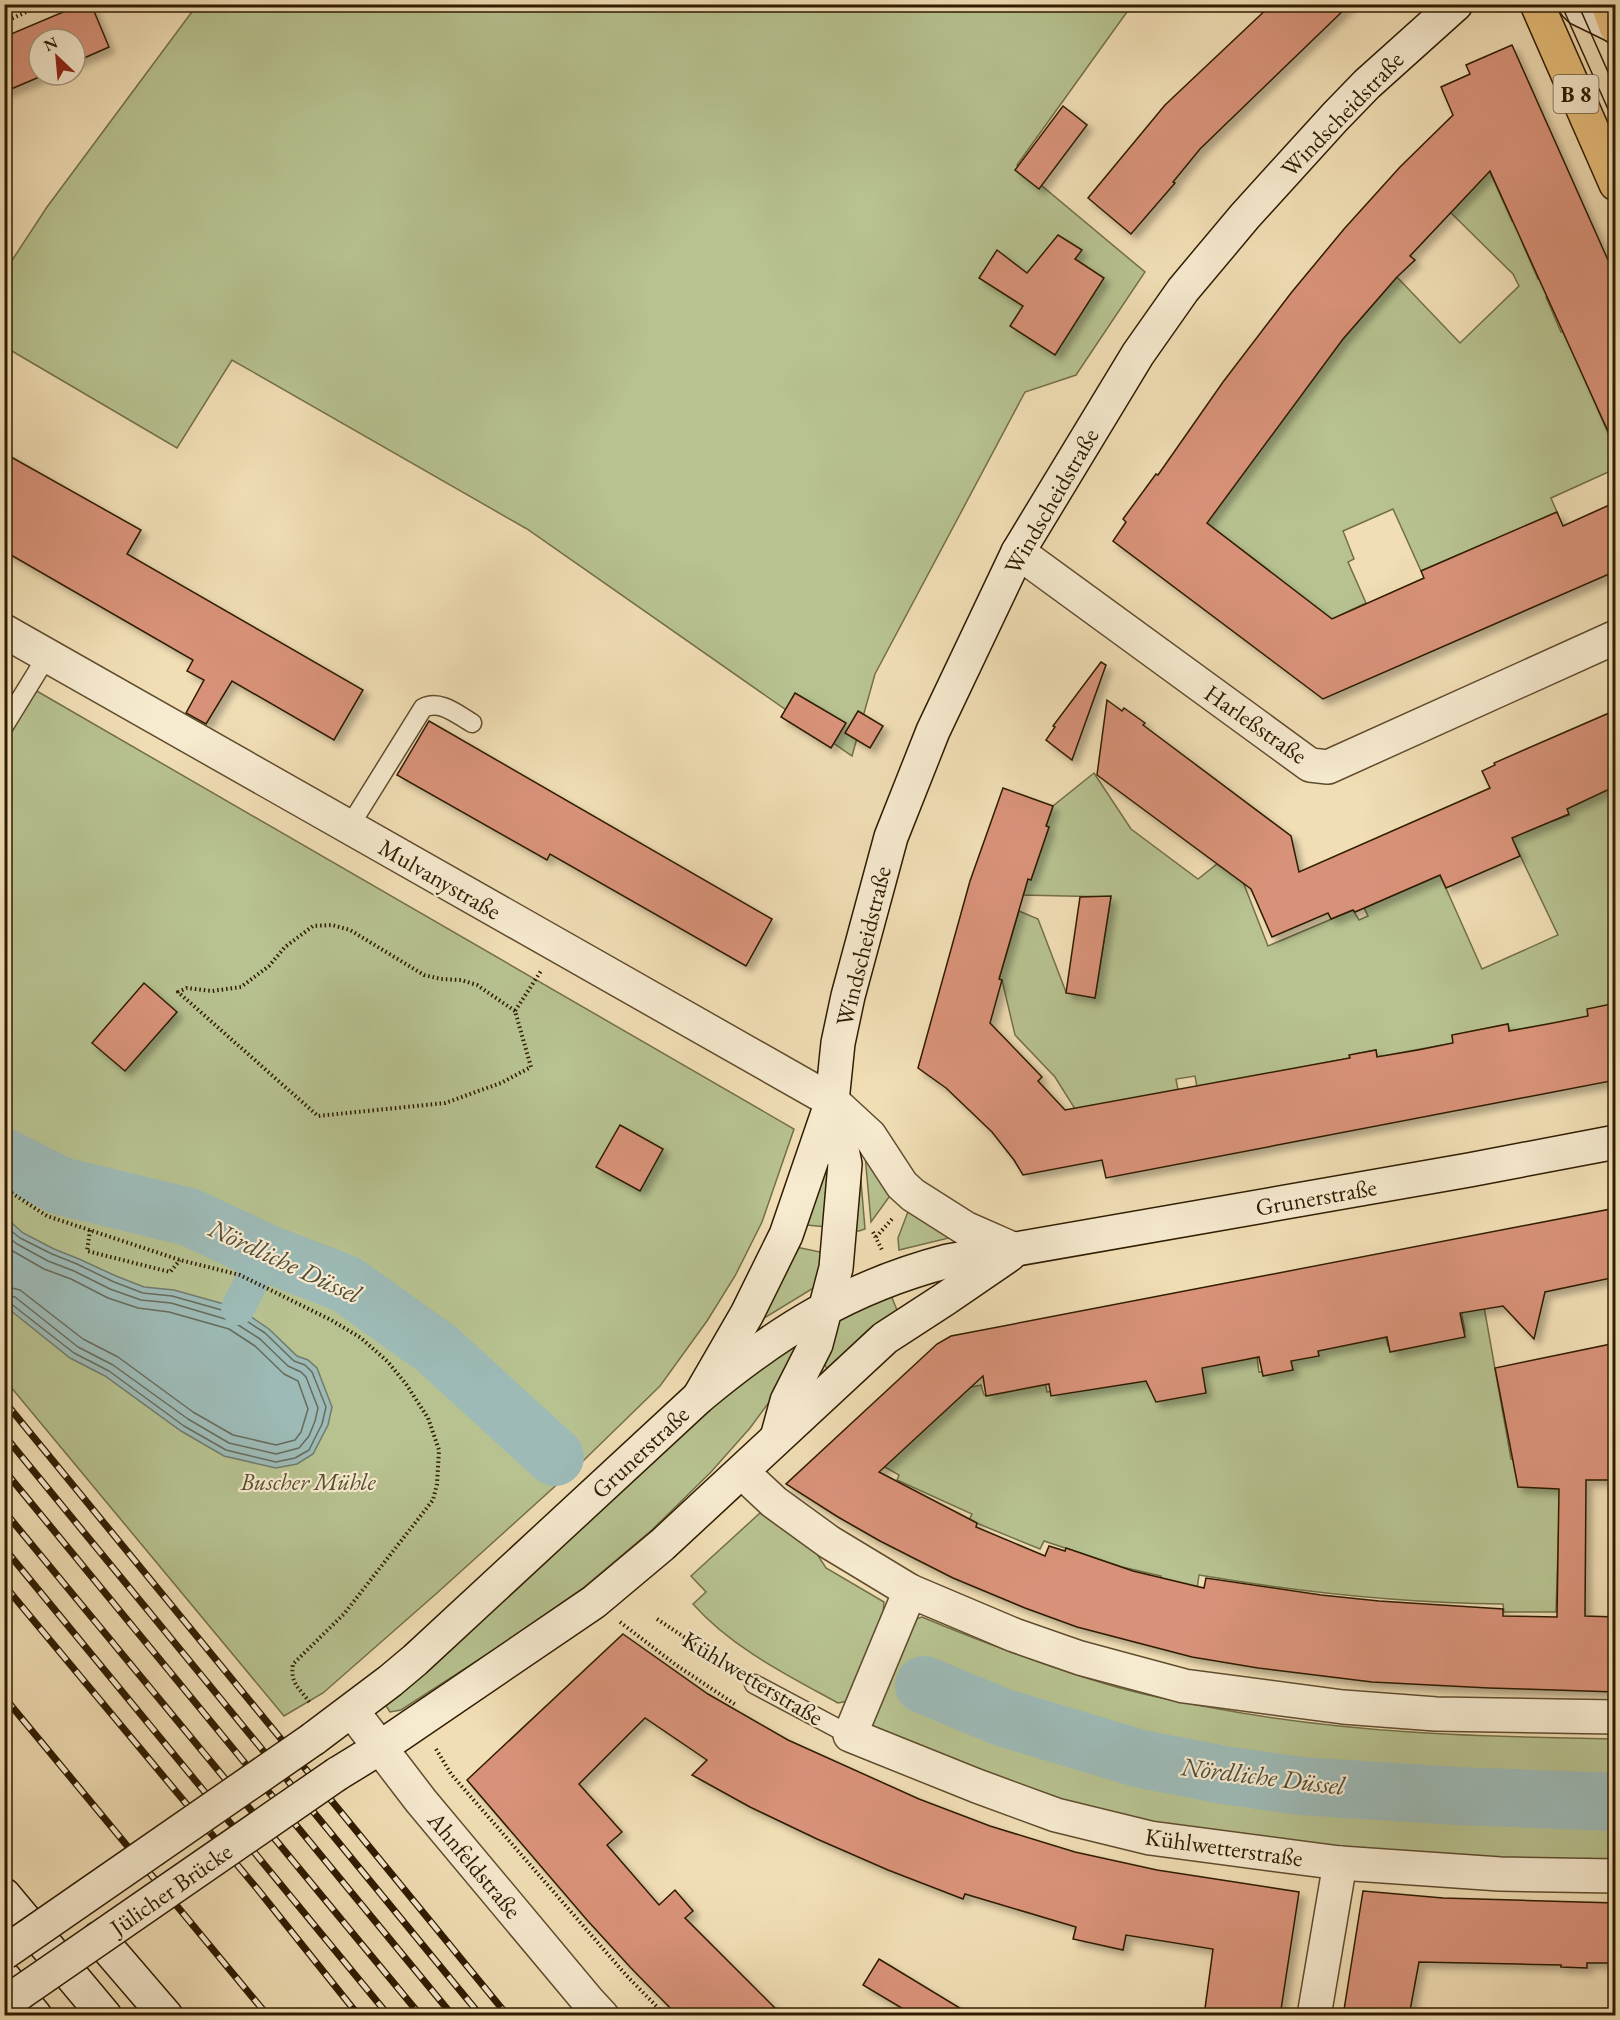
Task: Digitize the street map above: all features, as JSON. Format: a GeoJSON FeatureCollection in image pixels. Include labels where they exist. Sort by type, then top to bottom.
{"type":"FeatureCollection","features":[{"type":"Feature","properties":{"kind":"main road","name":"Windscheidstraße"},"geometry":{"type":"LineString","coordinates":[[699,1397],[747,1314],[786,1235],[832,1101],[838,1043],[848,996],[891,837],[933,731],[1018,552],[1138,354],[1184,290],[1245,216],[1335,117],[1367,84],[1456,4]]}},
{"type":"Feature","properties":{"kind":"main road","name":"B 8"},"geometry":{"type":"LineString","coordinates":[[1537,4],[1616,184]]}},
{"type":"Feature","properties":{"kind":"main road"},"geometry":{"type":"LineString","coordinates":[[1575,4],[1580,9],[1615,27]]}},
{"type":"Feature","properties":{"kind":"main road"},"geometry":{"type":"LineString","coordinates":[[1608,4],[1615,27]]}},
{"type":"Feature","properties":{"kind":"main road","name":"Harleßstraße"},"geometry":{"type":"LineString","coordinates":[[1018,552],[1310,765],[1328,767],[1616,638]]}},
{"type":"Feature","properties":{"kind":"main road","name":"Mulvanystraße"},"geometry":{"type":"LineString","coordinates":[[4,631],[832,1101]]}},
{"type":"Feature","properties":{"kind":"main road","name":"Windscheidstraße"},"geometry":{"type":"LineString","coordinates":[[776,1439],[787,1401],[816,1344],[837,1268],[845,1164],[832,1101]]}},
{"type":"Feature","properties":{"kind":"main road"},"geometry":{"type":"LineString","coordinates":[[832,1101],[870,1136],[902,1185],[913,1195],[965,1228],[1016,1250]]}},
{"type":"Feature","properties":{"kind":"main road","name":"Grunerstraße"},"geometry":{"type":"LineString","coordinates":[[313,1739],[415,1660],[699,1397],[771,1341],[827,1307],[894,1277],[948,1262],[1616,1142]]}},
{"type":"Feature","properties":{"kind":"main road","name":"Grunerstraße"},"geometry":{"type":"LineString","coordinates":[[337,1774],[381,1747],[594,1602],[663,1545],[885,1338],[1016,1250]]}},
{"type":"Feature","properties":{"kind":"main road"},"geometry":{"type":"LineString","coordinates":[[742,1472],[774,1502],[829,1542],[910,1591],[1014,1635],[1080,1658],[1184,1686],[1343,1707],[1436,1714],[1616,1718]]}},
{"type":"Feature","properties":{"kind":"main road","name":"Kühlwetterstraße"},"geometry":{"type":"LineString","coordinates":[[910,1591],[850,1735],[977,1786],[1066,1817],[1150,1838],[1340,1863],[1500,1874],[1616,1876]]}},
{"type":"Feature","properties":{"kind":"main road","name":"Ahnfeldstraße"},"geometry":{"type":"LineString","coordinates":[[352,1711],[429,1810],[602,2016]]}},
{"type":"Feature","properties":{"kind":"main road","name":"Jülicher Brücke"},"geometry":{"type":"LineString","coordinates":[[4,1953],[313,1739]]}},
{"type":"Feature","properties":{"kind":"main road","name":"Jülicher Brücke"},"geometry":{"type":"LineString","coordinates":[[4,2004],[337,1774]]}},
{"type":"Feature","properties":{"kind":"main road"},"geometry":{"type":"LineString","coordinates":[[1314,2016],[1340,1863]]}},
{"type":"Feature","properties":{"kind":"main road"},"geometry":{"type":"LineString","coordinates":[[4,1895],[82,2001],[105,2016]]}},
{"type":"Feature","properties":{"kind":"main road"},"geometry":{"type":"LineString","coordinates":[[99,1938],[166,2016]]}},
{"type":"Feature","properties":{"kind":"main road"},"geometry":{"type":"LineString","coordinates":[[4,1978],[35,2016]]}},
{"type":"Feature","properties":{"kind":"lane"},"geometry":{"type":"LineString","coordinates":[[4,726],[47,656]]}},
{"type":"Feature","properties":{"kind":"lane"},"geometry":{"type":"LineString","coordinates":[[348,827],[423,708],[429,705],[440,705],[472,723]]}},
{"type":"Feature","properties":{"kind":"lane","name":"Kühlwetterstraße"},"geometry":{"type":"LineString","coordinates":[[754,1684],[850,1735]]}},
{"type":"Feature","properties":{"kind":"path"},"geometry":{"type":"LineString","coordinates":[[4,22],[44,4]]}},
{"type":"Feature","properties":{"kind":"path"},"geometry":{"type":"LineString","coordinates":[[515,1011],[477,985],[462,980],[424,975],[350,930],[332,925],[313,926],[285,947],[269,966],[241,987],[212,991],[187,988],[178,992],[318,1116],[445,1103],[501,1083],[531,1067],[515,1011],[558,945]]}},
{"type":"Feature","properties":{"kind":"path"},"geometry":{"type":"LineString","coordinates":[[4,1188],[47,1216],[180,1260],[240,1275],[331,1320],[361,1338],[388,1362],[406,1384],[428,1418],[439,1450],[437,1484],[433,1500],[344,1614],[293,1664],[292,1675],[301,1690]]}},
{"type":"Feature","properties":{"kind":"path"},"geometry":{"type":"LineString","coordinates":[[90,1230],[87,1251],[170,1272],[180,1260]]}},
{"type":"Feature","properties":{"kind":"path"},"geometry":{"type":"LineString","coordinates":[[594,1602],[676,1665],[738,1706],[754,1684]]}},
{"type":"Feature","properties":{"kind":"path","name":"Kühlwetterstraße"},"geometry":{"type":"LineString","coordinates":[[657,1619],[754,1684]]}},
{"type":"Feature","properties":{"kind":"path"},"geometry":{"type":"LineString","coordinates":[[443,1764],[626,1975],[666,2016]]}},
{"type":"Feature","properties":{"kind":"green space"},"geometry":{"type":"Polygon","coordinates":[[[197,5],[1132,5],[1017,165],[1145,272],[1076,375],[1025,392],[875,674],[852,756],[527,529],[232,360],[177,448],[5,347],[5,271],[47,207],[197,5]]]}},
{"type":"Feature","properties":{"kind":"green space"},"geometry":{"type":"Polygon","coordinates":[[[1485,161],[1512,221],[1521,217],[1522,242],[1538,279],[1542,277],[1550,294],[1546,297],[1561,332],[1570,329],[1569,343],[1615,449],[1615,469],[1551,498],[1557,512],[1421,571],[1393,509],[1343,531],[1354,559],[1348,562],[1366,603],[1332,619],[1202,520],[1343,339],[1397,277],[1460,343],[1519,286],[1513,274],[1450,212],[1485,161]]]}},
{"type":"Feature","properties":{"kind":"green space","name":"Buscher Mühle"},"geometry":{"type":"Polygon","coordinates":[[[35,690],[794,1129],[762,1222],[735,1276],[707,1321],[660,1386],[583,1461],[437,1593],[323,1693],[284,1716],[5,1380],[4,740],[35,690]]]}},
{"type":"Feature","properties":{"kind":"green space"},"geometry":{"type":"Polygon","coordinates":[[[1094,773],[1131,829],[1198,879],[1217,864],[1227,871],[1232,864],[1238,869],[1268,946],[1353,910],[1359,920],[1368,916],[1364,908],[1440,875],[1482,969],[1558,935],[1507,828],[1550,815],[1553,821],[1569,815],[1564,803],[1615,780],[1615,1003],[1588,1017],[1510,1032],[1508,1024],[1452,1035],[1453,1043],[1377,1057],[1376,1050],[1350,1055],[1350,1058],[1197,1087],[1195,1076],[1176,1079],[1178,1090],[1075,1109],[1055,1077],[1015,1035],[1002,980],[999,979],[1019,911],[1038,919],[1066,992],[1095,998],[1111,897],[1021,895],[1027,878],[1031,879],[1049,827],[1046,826],[1053,806],[1094,773]]]}},
{"type":"Feature","properties":{"kind":"green space"},"geometry":{"type":"Polygon","coordinates":[[[865,1155],[892,1193],[871,1222],[865,1155]]]}},
{"type":"Feature","properties":{"kind":"green space"},"geometry":{"type":"Polygon","coordinates":[[[859,1157],[865,1229],[852,1231],[859,1157]]]}},
{"type":"Feature","properties":{"kind":"green space"},"geometry":{"type":"Polygon","coordinates":[[[829,1161],[827,1227],[807,1225],[826,1162],[829,1161]]]}},
{"type":"Feature","properties":{"kind":"green space"},"geometry":{"type":"Polygon","coordinates":[[[909,1209],[950,1234],[949,1238],[899,1250],[898,1238],[909,1209]]]}},
{"type":"Feature","properties":{"kind":"green space"},"geometry":{"type":"Polygon","coordinates":[[[796,1247],[825,1253],[820,1284],[761,1320],[796,1247]]]}},
{"type":"Feature","properties":{"kind":"green space"},"geometry":{"type":"Polygon","coordinates":[[[890,1293],[897,1310],[867,1331],[827,1369],[824,1363],[839,1317],[890,1293]]]}},
{"type":"Feature","properties":{"kind":"green space"},"geometry":{"type":"Polygon","coordinates":[[[1483,1301],[1511,1459],[1561,1455],[1556,1612],[1504,1612],[1503,1604],[1350,1595],[1274,1587],[1199,1575],[1197,1589],[1160,1581],[1161,1576],[1122,1567],[1044,1541],[1040,1549],[969,1520],[972,1514],[897,1480],[899,1475],[883,1466],[961,1389],[981,1385],[984,1395],[1029,1386],[1043,1372],[1047,1392],[1199,1363],[1257,1357],[1259,1372],[1291,1366],[1289,1351],[1382,1322],[1388,1346],[1465,1331],[1460,1305],[1483,1301]]]}},
{"type":"Feature","properties":{"kind":"green space"},"geometry":{"type":"Polygon","coordinates":[[[800,1338],[778,1390],[750,1428],[711,1472],[653,1529],[583,1588],[500,1646],[401,1710],[390,1712],[386,1706],[391,1699],[731,1388],[800,1338]]]}},
{"type":"Feature","properties":{"kind":"green space"},"geometry":{"type":"Polygon","coordinates":[[[760,1513],[817,1554],[826,1568],[884,1602],[883,1614],[848,1701],[838,1703],[761,1660],[708,1620],[693,1604],[706,1592],[691,1576],[760,1513]]]}},
{"type":"Feature","properties":{"kind":"green space"},"geometry":{"type":"Polygon","coordinates":[[[922,1617],[1013,1653],[1118,1688],[1258,1716],[1411,1732],[1615,1739],[1615,1863],[1341,1853],[1108,1816],[880,1736],[869,1723],[910,1621],[922,1617]]]}},
{"type":"Feature","properties":{"kind":"water"},"geometry":{"type":"Polygon","coordinates":[[[5,1217],[23,1233],[116,1276],[144,1287],[174,1290],[238,1308],[269,1329],[297,1356],[308,1360],[317,1368],[332,1407],[328,1425],[313,1454],[297,1464],[276,1468],[224,1456],[181,1431],[105,1376],[70,1358],[5,1306],[5,1217]]]}},
{"type":"Feature","properties":{"kind":"building"},"geometry":{"type":"Polygon","coordinates":[[[82,4],[91,4],[109,47],[87,57],[87,27],[28,27],[82,4]]]}},
{"type":"Feature","properties":{"kind":"building"},"geometry":{"type":"Polygon","coordinates":[[[1272,4],[1350,4],[1200,149],[1173,182],[1175,183],[1131,234],[1088,198],[1165,105],[1272,4]]]}},
{"type":"Feature","properties":{"kind":"building"},"geometry":{"type":"Polygon","coordinates":[[[27,27],[27,82],[4,92],[4,37],[27,27]]]}},
{"type":"Feature","properties":{"kind":"building"},"geometry":{"type":"Polygon","coordinates":[[[1512,45],[1616,278],[1616,449],[1490,171],[1410,256],[1415,260],[1397,277],[1343,339],[1207,523],[1332,619],[1424,578],[1421,571],[1557,512],[1563,526],[1616,502],[1616,571],[1323,699],[1113,541],[1126,522],[1123,519],[1156,474],[1158,475],[1223,382],[1291,293],[1400,167],[1453,115],[1441,87],[1470,74],[1466,65],[1512,45]]]}},
{"type":"Feature","properties":{"kind":"building"},"geometry":{"type":"Polygon","coordinates":[[[1063,106],[1087,125],[1039,189],[1015,170],[1063,106]]]}},
{"type":"Feature","properties":{"kind":"building"},"geometry":{"type":"Polygon","coordinates":[[[1058,235],[1082,250],[1075,259],[1104,278],[1055,355],[1010,326],[1023,306],[979,278],[997,250],[1027,273],[1058,235]]]}},
{"type":"Feature","properties":{"kind":"building"},"geometry":{"type":"Polygon","coordinates":[[[4,453],[141,530],[127,554],[363,690],[334,740],[232,681],[206,724],[186,713],[204,680],[187,671],[193,660],[4,551],[4,453]]]}},
{"type":"Feature","properties":{"kind":"building"},"geometry":{"type":"Polygon","coordinates":[[[1101,662],[1106,665],[1072,760],[1046,740],[1055,727],[1053,726],[1101,662]]]}},
{"type":"Feature","properties":{"kind":"building"},"geometry":{"type":"Polygon","coordinates":[[[795,693],[846,723],[831,748],[781,717],[795,693]]]}},
{"type":"Feature","properties":{"kind":"building"},"geometry":{"type":"Polygon","coordinates":[[[1107,700],[1122,711],[1124,708],[1145,723],[1143,725],[1291,836],[1299,872],[1490,788],[1482,771],[1495,765],[1494,763],[1616,710],[1616,786],[1567,809],[1569,814],[1512,838],[1520,856],[1446,888],[1440,875],[1355,912],[1353,910],[1331,919],[1328,913],[1272,937],[1251,889],[1097,775],[1107,700]]]}},
{"type":"Feature","properties":{"kind":"building"},"geometry":{"type":"Polygon","coordinates":[[[858,711],[883,726],[870,748],[845,733],[858,711]]]}},
{"type":"Feature","properties":{"kind":"building"},"geometry":{"type":"Polygon","coordinates":[[[429,721],[772,919],[746,966],[550,854],[547,860],[397,775],[429,721]]]}},
{"type":"Feature","properties":{"kind":"building"},"geometry":{"type":"Polygon","coordinates":[[[1003,788],[1053,806],[1046,826],[1049,827],[1031,880],[1028,879],[999,979],[1002,980],[990,1023],[1042,1077],[1038,1081],[1065,1110],[1350,1058],[1349,1055],[1376,1050],[1377,1057],[1418,1050],[1453,1043],[1452,1035],[1508,1024],[1509,1031],[1553,1023],[1588,1016],[1587,1009],[1616,1003],[1616,1080],[1106,1178],[1102,1160],[1023,1175],[992,1132],[946,1088],[918,1068],[970,881],[1003,788]]]}},
{"type":"Feature","properties":{"kind":"building"},"geometry":{"type":"Polygon","coordinates":[[[1111,896],[1095,998],[1066,993],[1080,897],[1111,896]]]}},
{"type":"Feature","properties":{"kind":"building"},"geometry":{"type":"Polygon","coordinates":[[[144,983],[177,1012],[125,1071],[92,1043],[144,983]]]}},
{"type":"Feature","properties":{"kind":"building"},"geometry":{"type":"Polygon","coordinates":[[[620,1125],[663,1149],[640,1191],[596,1167],[620,1125]]]}},
{"type":"Feature","properties":{"kind":"building"},"geometry":{"type":"Polygon","coordinates":[[[1616,1208],[1616,1277],[1545,1292],[1534,1339],[1503,1306],[1460,1313],[1465,1337],[1390,1352],[1387,1337],[1318,1351],[1319,1356],[1291,1361],[1293,1370],[1263,1376],[1259,1357],[1202,1368],[1206,1393],[1156,1402],[1146,1381],[1051,1396],[1049,1384],[986,1396],[983,1376],[879,1472],[977,1523],[976,1527],[1045,1556],[1049,1546],[1065,1551],[1066,1548],[1133,1571],[1204,1588],[1206,1578],[1321,1595],[1503,1609],[1503,1616],[1557,1617],[1559,1489],[1518,1487],[1495,1368],[1616,1343],[1616,1480],[1586,1480],[1585,1616],[1616,1617],[1616,1692],[1372,1682],[1258,1668],[1192,1657],[1077,1627],[953,1578],[880,1541],[786,1484],[937,1344],[951,1336],[1616,1208]]]}},
{"type":"Feature","properties":{"kind":"building"},"geometry":{"type":"Polygon","coordinates":[[[623,1634],[708,1694],[788,1740],[919,1799],[990,1826],[1075,1852],[1157,1870],[1299,1892],[1280,2016],[1204,2016],[1213,1949],[1126,1935],[1123,1950],[1073,1939],[1076,1927],[965,1894],[963,1899],[817,1839],[750,1807],[692,1775],[707,1760],[645,1718],[579,1784],[622,1832],[607,1845],[659,1905],[675,1890],[693,1911],[685,1918],[783,2016],[678,2016],[587,1920],[467,1780],[623,1634]]]}},
{"type":"Feature","properties":{"kind":"building"},"geometry":{"type":"Polygon","coordinates":[[[1363,1891],[1443,1898],[1616,1903],[1616,1963],[1587,1963],[1587,1968],[1561,1967],[1561,1965],[1419,1962],[1409,2016],[1343,2016],[1363,1891]]]}},
{"type":"Feature","properties":{"kind":"building"},"geometry":{"type":"Polygon","coordinates":[[[879,1959],[973,2016],[915,2016],[863,1985],[879,1959]]]}},
{"type":"Feature","properties":{"kind":"waterway","name":"Nördliche Düssel"},"geometry":{"type":"LineString","coordinates":[[4,1157],[61,1186],[189,1217],[266,1253],[346,1284],[437,1349],[555,1457]]}},
{"type":"Feature","properties":{"kind":"waterway"},"geometry":{"type":"LineString","coordinates":[[238,1308],[266,1253]]}},
{"type":"Feature","properties":{"kind":"waterway","name":"Nördliche Düssel"},"geometry":{"type":"LineString","coordinates":[[924,1685],[1004,1718],[1141,1759],[1224,1775],[1301,1786],[1457,1796],[1616,1802]]}},
{"type":"Feature","properties":{"kind":"tram line"},"geometry":{"type":"LineString","coordinates":[[1561,4],[1616,127]]}},
{"type":"Feature","properties":{"kind":"tram line"},"geometry":{"type":"LineString","coordinates":[[1578,4],[1616,90]]}},
{"type":"Feature","properties":{"kind":"railway"},"geometry":{"type":"LineString","coordinates":[[4,1401],[508,2016]]}},
{"type":"Feature","properties":{"kind":"railway"},"geometry":{"type":"LineString","coordinates":[[4,1435],[481,2016]]}},
{"type":"Feature","properties":{"kind":"railway"},"geometry":{"type":"LineString","coordinates":[[4,1470],[453,2016]]}},
{"type":"Feature","properties":{"kind":"railway"},"geometry":{"type":"LineString","coordinates":[[4,1511],[421,2016]]}},
{"type":"Feature","properties":{"kind":"railway"},"geometry":{"type":"LineString","coordinates":[[4,1548],[389,2016]]}},
{"type":"Feature","properties":{"kind":"railway"},"geometry":{"type":"LineString","coordinates":[[4,1585],[259,1891],[359,2016]]}},
{"type":"Feature","properties":{"kind":"railway"},"geometry":{"type":"LineString","coordinates":[[4,1697],[268,2016]]}}]}
